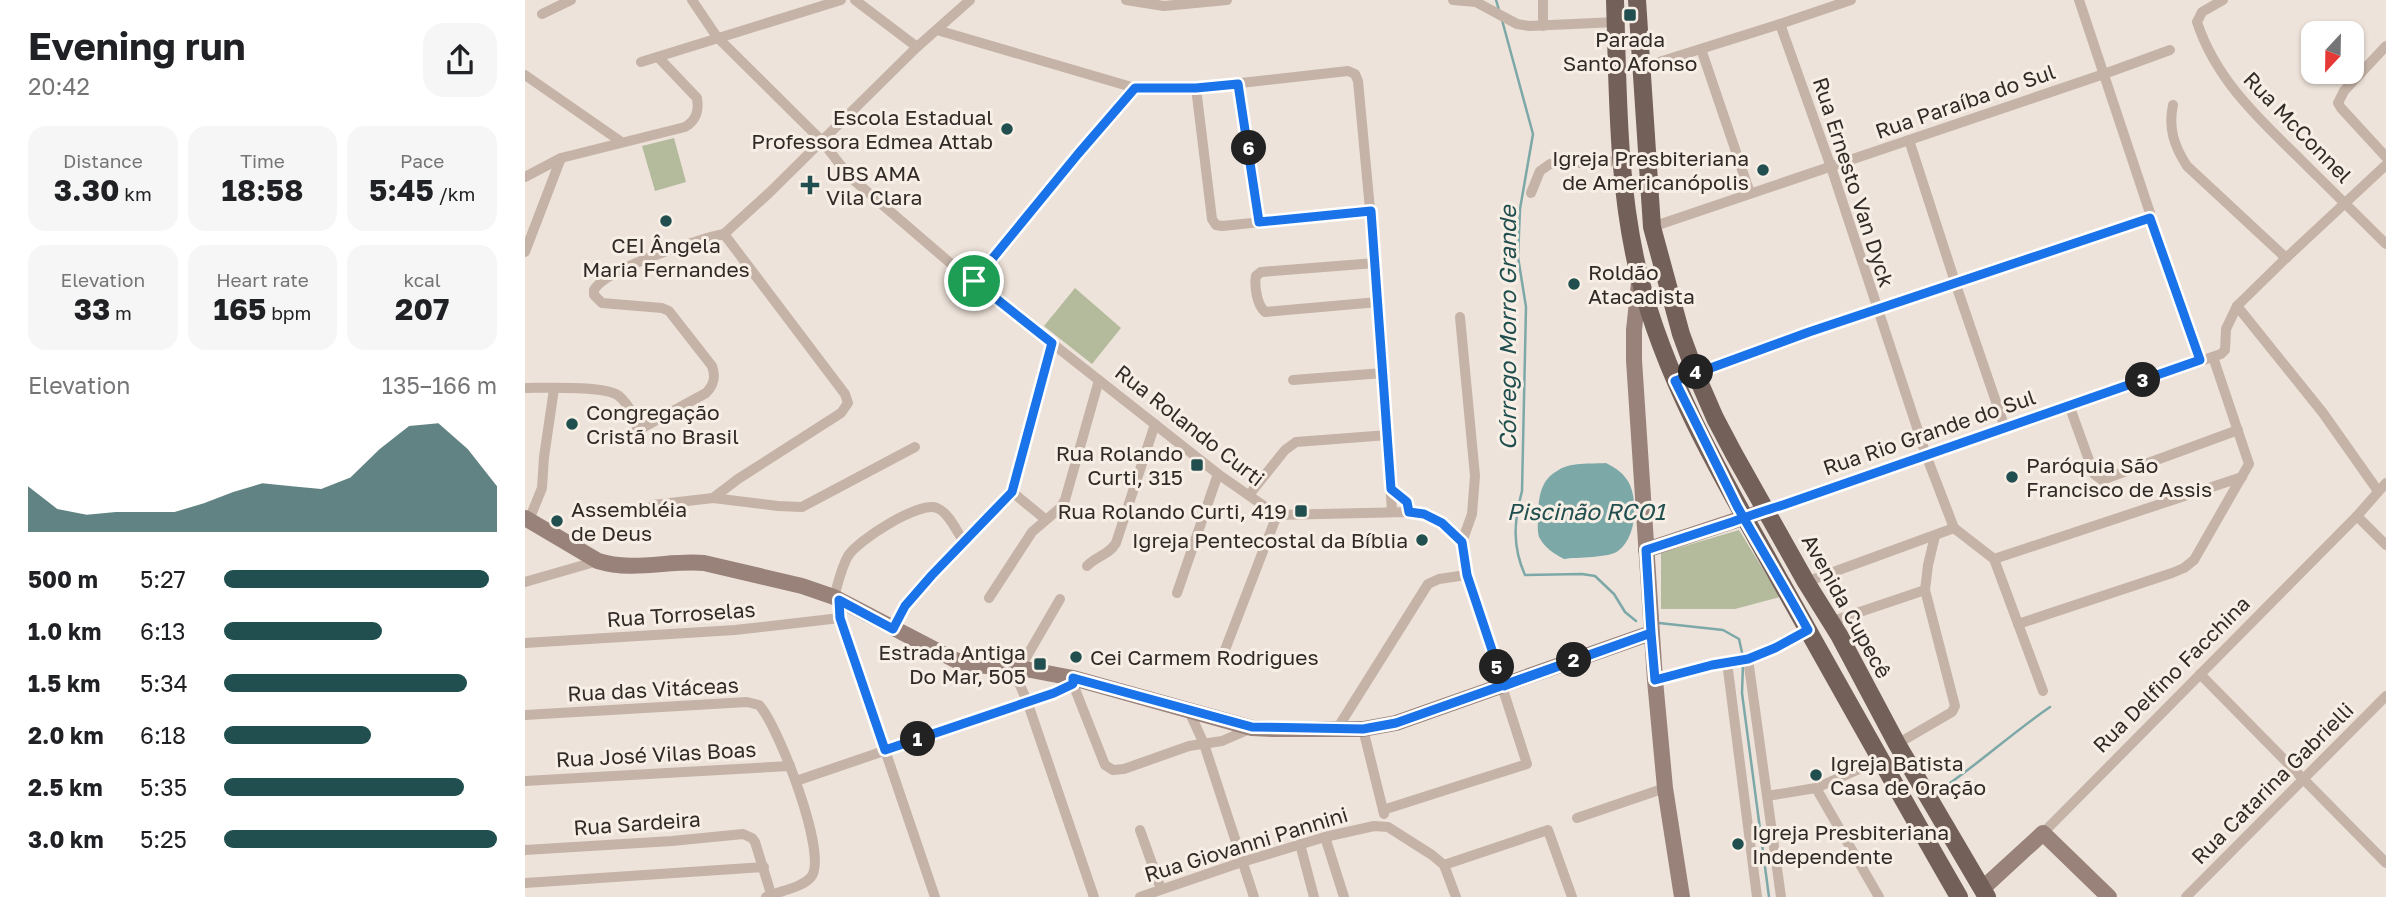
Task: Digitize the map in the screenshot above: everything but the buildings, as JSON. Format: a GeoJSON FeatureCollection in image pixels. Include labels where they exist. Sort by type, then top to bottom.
{"type":"FeatureCollection","features":[{"type":"Feature","properties":{"kind":"main road"},"geometry":{"type":"LineString","coordinates":[[1615,0],[1627,205],[1640,278],[1675,381],[1744,518],[1959,897]]}},
{"type":"Feature","properties":{"kind":"main road","name":"Avenida Cupecê"},"geometry":{"type":"LineString","coordinates":[[1641,4],[1640,68],[1652,227],[1681,334],[1695,372],[1715,418],[1806,582],[1985,893]]}},
{"type":"Feature","properties":{"kind":"street"},"geometry":{"type":"LineString","coordinates":[[542,14],[571,0]]}},
{"type":"Feature","properties":{"kind":"street","name":"Rua Rolando Curti"},"geometry":{"type":"LineString","coordinates":[[692,0],[717,37],[821,141],[849,176],[1052,343],[1218,474],[1277,515]]}},
{"type":"Feature","properties":{"kind":"street"},"geometry":{"type":"LineString","coordinates":[[641,62],[841,0]]}},
{"type":"Feature","properties":{"kind":"street"},"geometry":{"type":"LineString","coordinates":[[855,0],[917,47]]}},
{"type":"Feature","properties":{"kind":"street"},"geometry":{"type":"LineString","coordinates":[[619,440],[705,393],[713,386],[714,372],[666,309],[608,304],[597,300],[594,295],[595,286],[612,275],[682,245],[724,234],[917,47],[970,0]]}},
{"type":"Feature","properties":{"kind":"street"},"geometry":{"type":"LineString","coordinates":[[1126,0],[1164,3],[1227,0]]}},
{"type":"Feature","properties":{"kind":"street"},"geometry":{"type":"LineString","coordinates":[[1453,0],[1476,1],[1517,24],[1543,26],[1616,22]]}},
{"type":"Feature","properties":{"kind":"street"},"geometry":{"type":"LineString","coordinates":[[1543,0],[1543,26]]}},
{"type":"Feature","properties":{"kind":"street"},"geometry":{"type":"LineString","coordinates":[[1640,68],[1851,0]]}},
{"type":"Feature","properties":{"kind":"street"},"geometry":{"type":"LineString","coordinates":[[2079,0],[2150,218],[2200,360]]}},
{"type":"Feature","properties":{"kind":"street","name":"Rua McConnel"},"geometry":{"type":"LineString","coordinates":[[2224,0],[2199,15],[2198,26],[2229,86],[2257,118],[2386,244]]}},
{"type":"Feature","properties":{"kind":"street","name":"Rua Ernesto Van Dyck"},"geometry":{"type":"LineString","coordinates":[[1780,24],[1831,167],[1926,455],[1954,528]]}},
{"type":"Feature","properties":{"kind":"street"},"geometry":{"type":"LineString","coordinates":[[937,30],[1135,88],[1196,88],[1347,71],[1357,78],[1371,211],[1392,511]]}},
{"type":"Feature","properties":{"kind":"street"},"geometry":{"type":"LineString","coordinates":[[2386,46],[2344,91],[2338,103],[2386,157]]}},
{"type":"Feature","properties":{"kind":"street"},"geometry":{"type":"LineString","coordinates":[[1701,49],[1750,193]]}},
{"type":"Feature","properties":{"kind":"street","name":"Rua Paraíba do Sul"},"geometry":{"type":"LineString","coordinates":[[1652,227],[2170,50]]}},
{"type":"Feature","properties":{"kind":"street"},"geometry":{"type":"LineString","coordinates":[[525,177],[561,158],[692,123],[696,117],[698,103],[693,92],[658,57]]}},
{"type":"Feature","properties":{"kind":"street"},"geometry":{"type":"LineString","coordinates":[[525,75],[620,141]]}},
{"type":"Feature","properties":{"kind":"street"},"geometry":{"type":"LineString","coordinates":[[1238,84],[1259,222]]}},
{"type":"Feature","properties":{"kind":"street"},"geometry":{"type":"LineString","coordinates":[[974,281],[1135,88]]}},
{"type":"Feature","properties":{"kind":"street"},"geometry":{"type":"LineString","coordinates":[[1196,88],[1213,223],[1222,226],[1371,211]]}},
{"type":"Feature","properties":{"kind":"street"},"geometry":{"type":"LineString","coordinates":[[2173,105],[2170,120],[2172,132],[2187,166],[2285,258]]}},
{"type":"Feature","properties":{"kind":"street"},"geometry":{"type":"LineString","coordinates":[[1909,140],[1955,285],[2005,428]]}},
{"type":"Feature","properties":{"kind":"street"},"geometry":{"type":"LineString","coordinates":[[525,251],[561,158]]}},
{"type":"Feature","properties":{"kind":"street"},"geometry":{"type":"LineString","coordinates":[[1531,193],[1539,171],[1545,165],[1623,161]]}},
{"type":"Feature","properties":{"kind":"street"},"geometry":{"type":"LineString","coordinates":[[2382,487],[2237,306],[2386,165]]}},
{"type":"Feature","properties":{"kind":"street"},"geometry":{"type":"LineString","coordinates":[[1675,381],[1877,309],[2150,218]]}},
{"type":"Feature","properties":{"kind":"street"},"geometry":{"type":"LineString","coordinates":[[713,498],[841,413],[848,403],[845,394],[724,234]]}},
{"type":"Feature","properties":{"kind":"street"},"geometry":{"type":"LineString","coordinates":[[1375,263],[1261,272],[1256,276],[1255,283],[1260,307],[1265,312],[1378,302]]}},
{"type":"Feature","properties":{"kind":"street"},"geometry":{"type":"LineString","coordinates":[[1640,278],[1634,330],[1634,360],[1651,633],[1665,788],[1682,897]]}},
{"type":"Feature","properties":{"kind":"street","name":"Rua Rio Grande do Sul"},"geometry":{"type":"LineString","coordinates":[[1646,550],[2221,354],[2225,350],[2226,329],[2237,306]]}},
{"type":"Feature","properties":{"kind":"street"},"geometry":{"type":"LineString","coordinates":[[1383,810],[1527,764],[1467,575],[1462,542],[1472,514],[1475,476],[1460,317]]}},
{"type":"Feature","properties":{"kind":"street"},"geometry":{"type":"LineString","coordinates":[[893,629],[905,606],[1013,491],[1052,343]]}},
{"type":"Feature","properties":{"kind":"street"},"geometry":{"type":"LineString","coordinates":[[2018,624],[2190,565],[2249,461],[2213,357]]}},
{"type":"Feature","properties":{"kind":"street"},"geometry":{"type":"LineString","coordinates":[[1293,380],[1383,373]]}},
{"type":"Feature","properties":{"kind":"street"},"geometry":{"type":"LineString","coordinates":[[989,598],[1032,532],[1060,508],[1070,486],[1099,380]]}},
{"type":"Feature","properties":{"kind":"street"},"geometry":{"type":"LineString","coordinates":[[525,388],[592,389],[613,393],[621,398],[642,428]]}},
{"type":"Feature","properties":{"kind":"street"},"geometry":{"type":"LineString","coordinates":[[555,388],[542,488],[527,519],[599,561],[626,566],[688,561],[801,586],[836,598],[955,660],[972,665],[1016,668],[1252,727],[1363,729],[1396,723],[1651,633]]}},
{"type":"Feature","properties":{"kind":"street"},"geometry":{"type":"LineString","coordinates":[[2069,405],[2094,474],[2102,480],[2238,430]]}},
{"type":"Feature","properties":{"kind":"street"},"geometry":{"type":"LineString","coordinates":[[1087,566],[1113,548],[1121,532],[1155,424]]}},
{"type":"Feature","properties":{"kind":"street"},"geometry":{"type":"LineString","coordinates":[[1249,495],[1285,450],[1296,442],[1388,435]]}},
{"type":"Feature","properties":{"kind":"street"},"geometry":{"type":"LineString","coordinates":[[653,505],[713,498],[739,503],[802,507],[915,447]]}},
{"type":"Feature","properties":{"kind":"street"},"geometry":{"type":"LineString","coordinates":[[1177,593],[1218,474]]}},
{"type":"Feature","properties":{"kind":"street"},"geometry":{"type":"LineString","coordinates":[[1994,559],[2242,477]]}},
{"type":"Feature","properties":{"kind":"street","name":"Rua Delfino Facchina"},"geometry":{"type":"LineString","coordinates":[[1985,893],[2357,516],[2382,487]]}},
{"type":"Feature","properties":{"kind":"street"},"geometry":{"type":"LineString","coordinates":[[1391,489],[1407,502],[1409,512]]}},
{"type":"Feature","properties":{"kind":"street"},"geometry":{"type":"LineString","coordinates":[[1013,491],[1048,518]]}},
{"type":"Feature","properties":{"kind":"street"},"geometry":{"type":"LineString","coordinates":[[931,896],[840,618],[836,598],[848,556],[856,547],[892,523],[926,508],[933,507],[943,512],[964,542]]}},
{"type":"Feature","properties":{"kind":"street"},"geometry":{"type":"LineString","coordinates":[[1223,655],[1277,515],[1392,511],[1424,514],[1442,523],[1462,542]]}},
{"type":"Feature","properties":{"kind":"street"},"geometry":{"type":"LineString","coordinates":[[2357,516],[2386,545]]}},
{"type":"Feature","properties":{"kind":"street"},"geometry":{"type":"LineString","coordinates":[[1806,582],[1954,528],[1994,559],[2043,691]]}},
{"type":"Feature","properties":{"kind":"street"},"geometry":{"type":"LineString","coordinates":[[1897,744],[1952,712],[1955,706],[1925,590],[1935,536]]}},
{"type":"Feature","properties":{"kind":"street"},"geometry":{"type":"LineString","coordinates":[[525,582],[599,561]]}},
{"type":"Feature","properties":{"kind":"street"},"geometry":{"type":"LineString","coordinates":[[1337,729],[1428,584],[1439,579],[1467,575]]}},
{"type":"Feature","properties":{"kind":"street"},"geometry":{"type":"LineString","coordinates":[[1830,622],[1925,590]]}},
{"type":"Feature","properties":{"kind":"street"},"geometry":{"type":"LineString","coordinates":[[1016,668],[1060,599]]}},
{"type":"Feature","properties":{"kind":"street","name":"Rua Torroselas"},"geometry":{"type":"LineString","coordinates":[[525,643],[735,630],[840,618]]}},
{"type":"Feature","properties":{"kind":"street"},"geometry":{"type":"LineString","coordinates":[[1655,680],[1746,659],[1775,648],[1808,630]]}},
{"type":"Feature","properties":{"kind":"street"},"geometry":{"type":"LineString","coordinates":[[1746,659],[1781,897]]}},
{"type":"Feature","properties":{"kind":"street"},"geometry":{"type":"LineString","coordinates":[[1728,662],[1757,897]]}},
{"type":"Feature","properties":{"kind":"street"},"geometry":{"type":"LineString","coordinates":[[1016,668],[1094,897]]}},
{"type":"Feature","properties":{"kind":"street"},"geometry":{"type":"LineString","coordinates":[[2200,674],[2386,863]]}},
{"type":"Feature","properties":{"kind":"street"},"geometry":{"type":"LineString","coordinates":[[1073,681],[1105,765],[1113,770],[1124,769],[1189,746],[1222,741],[1252,727]]}},
{"type":"Feature","properties":{"kind":"street"},"geometry":{"type":"LineString","coordinates":[[796,781],[1054,693],[1073,681]]}},
{"type":"Feature","properties":{"kind":"street","name":"Rua Catarina Gabrielli"},"geometry":{"type":"LineString","coordinates":[[2186,897],[2386,696]]}},
{"type":"Feature","properties":{"kind":"street","name":"Rua das Vitáceas"},"geometry":{"type":"LineString","coordinates":[[525,715],[756,703],[766,715],[796,781],[815,851],[814,871],[809,879],[770,896]]}},
{"type":"Feature","properties":{"kind":"street"},"geometry":{"type":"LineString","coordinates":[[1188,709],[1204,744],[1254,897]]}},
{"type":"Feature","properties":{"kind":"street"},"geometry":{"type":"LineString","coordinates":[[1363,729],[1388,827],[1417,844],[1444,865],[1456,897]]}},
{"type":"Feature","properties":{"kind":"street"},"geometry":{"type":"LineString","coordinates":[[1767,796],[1816,788],[1880,760]]}},
{"type":"Feature","properties":{"kind":"street","name":"Rua José Vilas Boas"},"geometry":{"type":"LineString","coordinates":[[525,780],[790,766]]}},
{"type":"Feature","properties":{"kind":"street"},"geometry":{"type":"LineString","coordinates":[[1577,818],[1665,788]]}},
{"type":"Feature","properties":{"kind":"street"},"geometry":{"type":"LineString","coordinates":[[1816,788],[1879,897]]}},
{"type":"Feature","properties":{"kind":"street","name":"Rua Giovanni Pannini"},"geometry":{"type":"LineString","coordinates":[[1140,897],[1325,836],[1362,827],[1388,827]]}},
{"type":"Feature","properties":{"kind":"street"},"geometry":{"type":"LineString","coordinates":[[1140,830],[1161,890]]}},
{"type":"Feature","properties":{"kind":"street"},"geometry":{"type":"LineString","coordinates":[[1444,865],[1548,831],[1572,897]]}},
{"type":"Feature","properties":{"kind":"street"},"geometry":{"type":"LineString","coordinates":[[2043,833],[2109,897]]}},
{"type":"Feature","properties":{"kind":"street","name":"Rua Sardeira"},"geometry":{"type":"LineString","coordinates":[[525,850],[737,834],[752,838],[764,867]]}},
{"type":"Feature","properties":{"kind":"street"},"geometry":{"type":"LineString","coordinates":[[1325,836],[1344,897]]}},
{"type":"Feature","properties":{"kind":"street"},"geometry":{"type":"LineString","coordinates":[[1300,844],[1314,897]]}},
{"type":"Feature","properties":{"kind":"street"},"geometry":{"type":"LineString","coordinates":[[525,883],[764,867],[770,896]]}},
{"type":"Feature","properties":{"kind":"green space"},"geometry":{"type":"Polygon","coordinates":[[[674,138],[686,182],[655,191],[642,146],[674,138]]]}},
{"type":"Feature","properties":{"kind":"green space"},"geometry":{"type":"Polygon","coordinates":[[[1075,288],[1121,328],[1092,364],[1044,326],[1075,288]]]}},
{"type":"Feature","properties":{"kind":"green space"},"geometry":{"type":"Polygon","coordinates":[[[1739,530],[1780,597],[1735,609],[1661,609],[1661,553],[1739,530]]]}},
{"type":"Feature","properties":{"kind":"water","name":"Piscinão RCO1"},"geometry":{"type":"Polygon","coordinates":[[[1606,463],[1623,475],[1633,493],[1634,520],[1629,538],[1614,553],[1564,559],[1550,550],[1539,537],[1538,508],[1544,485],[1551,475],[1562,468],[1606,463]]]}},
{"type":"Feature","properties":{"kind":"waterway","name":"Córrego Morro Grande"},"geometry":{"type":"LineString","coordinates":[[1496,0],[1499,10]]}},
{"type":"Feature","properties":{"kind":"waterway","name":"Córrego Morro Grande"},"geometry":{"type":"LineString","coordinates":[[1502,20],[1533,134],[1520,209],[1518,257],[1526,307],[1522,491],[1516,533],[1518,554],[1525,575],[1595,576],[1636,621]]}},
{"type":"Feature","properties":{"kind":"waterway"},"geometry":{"type":"LineString","coordinates":[[1659,623],[1723,630],[1739,639],[1743,657]]}},
{"type":"Feature","properties":{"kind":"waterway"},"geometry":{"type":"LineString","coordinates":[[1743,664],[1742,693],[1769,897]]}},
{"type":"Feature","properties":{"kind":"waterway"},"geometry":{"type":"LineString","coordinates":[[1950,783],[2050,707]]}},
{"type":"Feature","properties":{"kind":"place","name":"Parada Santo Afonso"},"geometry":{"type":"Point","coordinates":[1630,15]}},
{"type":"Feature","properties":{"kind":"place","name":"Escola Estadual Professora Edmea Attab"},"geometry":{"type":"Point","coordinates":[1007,129]}},
{"type":"Feature","properties":{"kind":"place","name":"Igreja Presbiteriana de Americanópolis"},"geometry":{"type":"Point","coordinates":[1763,170]}},
{"type":"Feature","properties":{"kind":"place","name":"UBS AMA Vila Clara"},"geometry":{"type":"Point","coordinates":[810,185]}},
{"type":"Feature","properties":{"kind":"place","name":"CEI Ângela Maria Fernandes"},"geometry":{"type":"Point","coordinates":[666,221]}},
{"type":"Feature","properties":{"kind":"place","name":"Roldão Atacadista"},"geometry":{"type":"Point","coordinates":[1574,284]}},
{"type":"Feature","properties":{"kind":"place","name":"Congregação Cristã no Brasil"},"geometry":{"type":"Point","coordinates":[572,424]}},
{"type":"Feature","properties":{"kind":"place","name":"Rua Rolando Curti, 315"},"geometry":{"type":"Point","coordinates":[1197,465]}},
{"type":"Feature","properties":{"kind":"place","name":"Paróquia São Francisco de Assis"},"geometry":{"type":"Point","coordinates":[2012,477]}},
{"type":"Feature","properties":{"kind":"place","name":"Rua Rolando Curti, 419"},"geometry":{"type":"Point","coordinates":[1301,511]}},
{"type":"Feature","properties":{"kind":"place","name":"Assembléia de Deus"},"geometry":{"type":"Point","coordinates":[557,521]}},
{"type":"Feature","properties":{"kind":"place","name":"Igreja Pentecostal da Bíblia"},"geometry":{"type":"Point","coordinates":[1422,540]}},
{"type":"Feature","properties":{"kind":"place","name":"Cei Carmem Rodrigues"},"geometry":{"type":"Point","coordinates":[1076,657]}},
{"type":"Feature","properties":{"kind":"place","name":"Estrada Antiga Do Mar, 505"},"geometry":{"type":"Point","coordinates":[1040,664]}},
{"type":"Feature","properties":{"kind":"place","name":"Igreja Batista Casa de Oração"},"geometry":{"type":"Point","coordinates":[1816,775]}},
{"type":"Feature","properties":{"kind":"place","name":"Igreja Presbiteriana Independente"},"geometry":{"type":"Point","coordinates":[1738,844]}},
{"type":"Feature","properties":{"kind":"route"},"geometry":{"type":"LineString","coordinates":[[974,281],[1052,343],[1012,492],[905,606],[893,629],[839,600],[840,618],[885,750],[1065,689],[1073,684],[1073,678],[1252,727],[1363,729],[1396,723],[1504,686],[1604,650],[1651,633],[1646,550],[1732,522],[1744,518],[1767,510],[1783,505],[2200,360],[2150,218],[1809,332],[1675,381],[1737,506],[1744,518],[1782,584],[1808,630],[1748,659],[1655,680],[1651,633],[1504,686],[1467,575],[1462,542],[1442,523],[1424,514],[1409,512],[1403,496],[1391,489],[1371,211],[1259,222],[1238,84],[1196,88],[1135,88],[974,281]]}}]}
